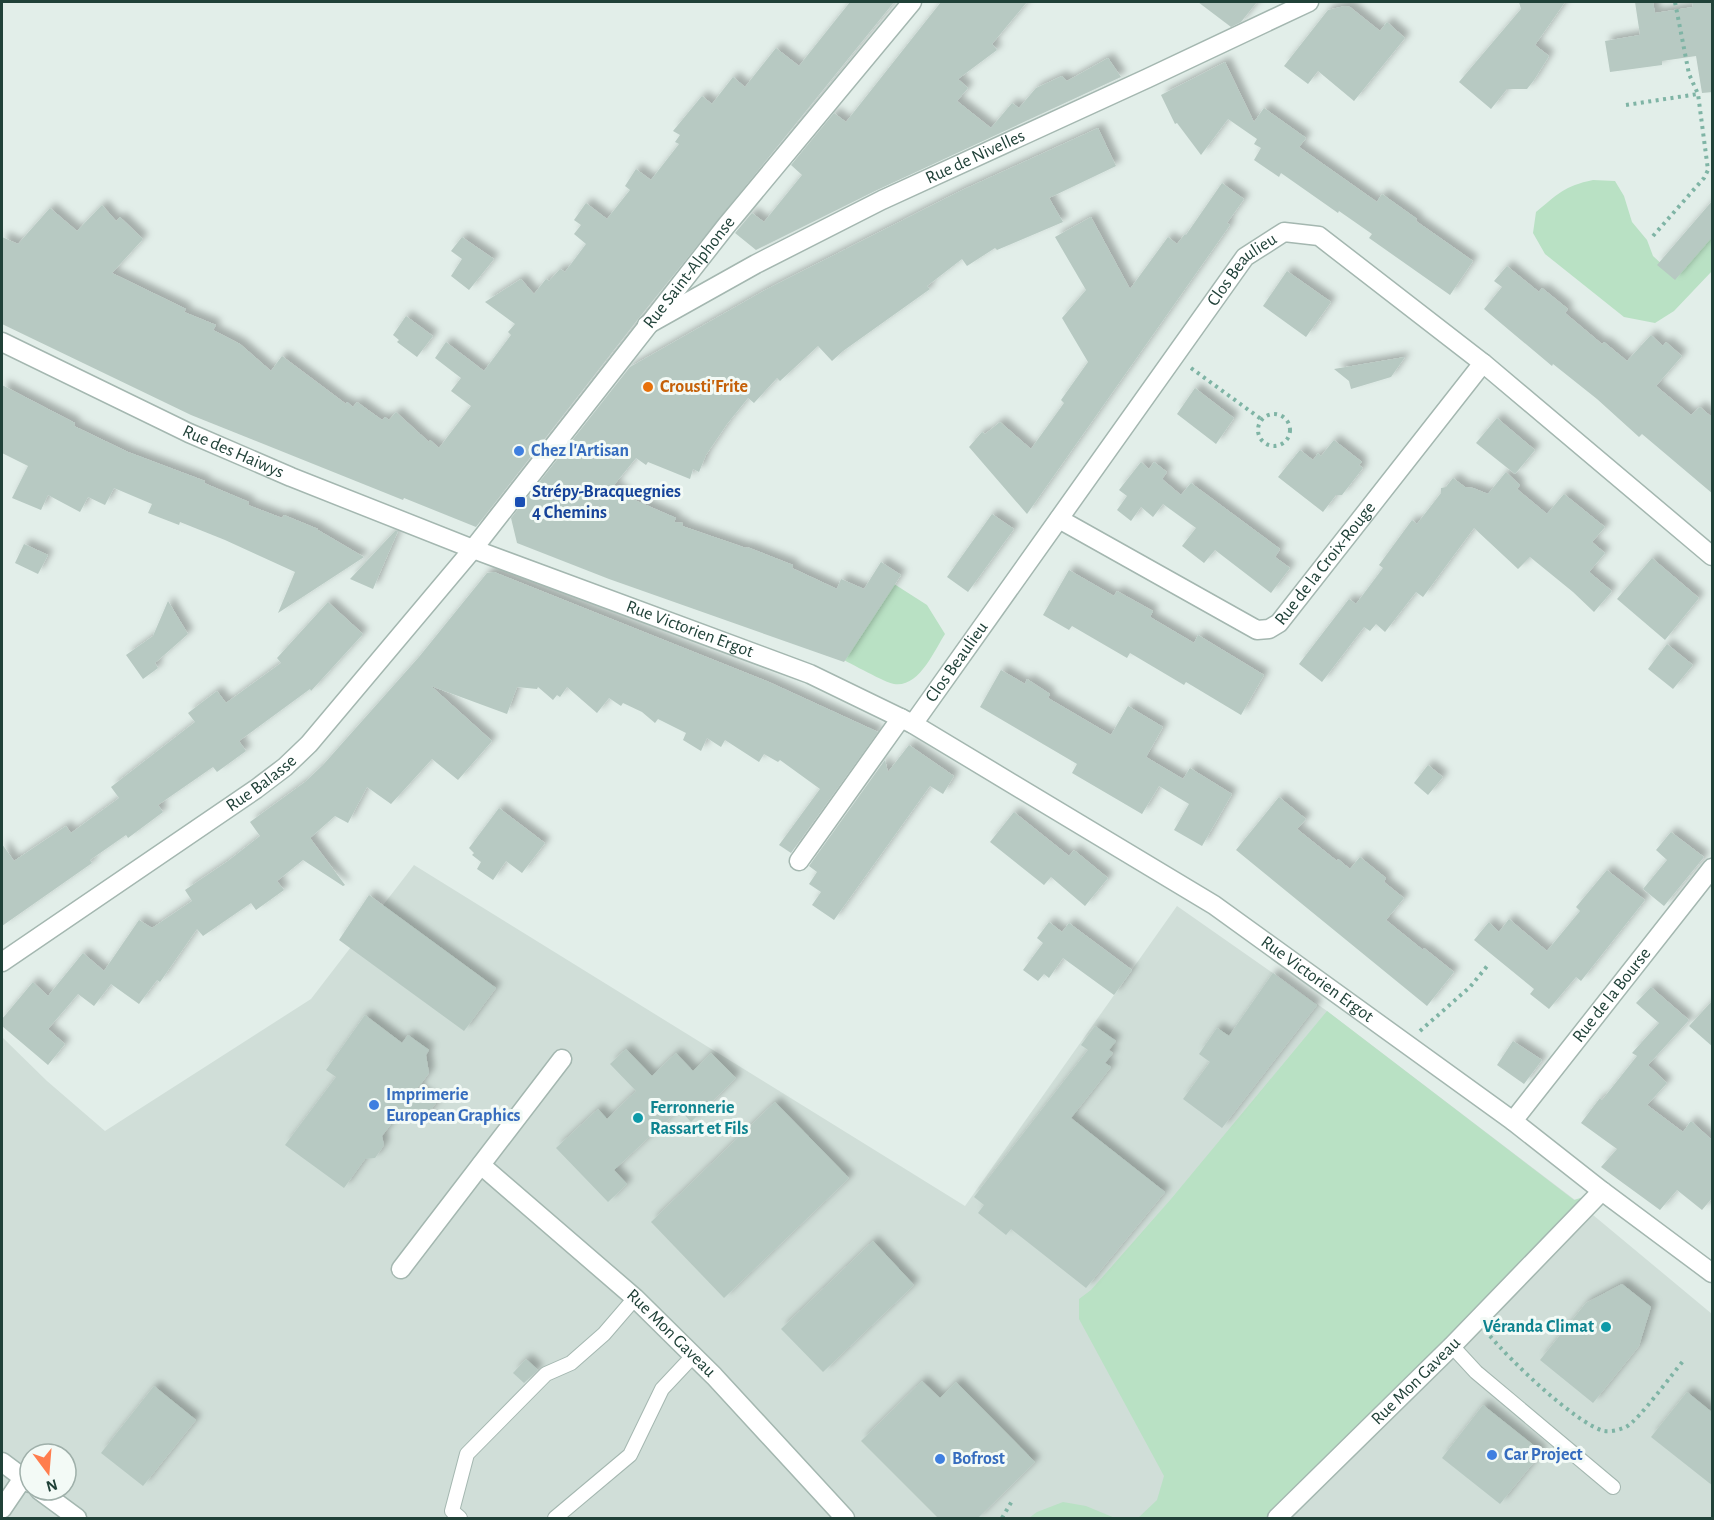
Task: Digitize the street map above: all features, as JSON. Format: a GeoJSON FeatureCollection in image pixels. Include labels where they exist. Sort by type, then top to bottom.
{"type":"FeatureCollection","features":[{"type":"Feature","properties":{"kind":"street","name":"Rue Saint-Alphonse"},"geometry":{"type":"LineString","coordinates":[[473,549],[646,325],[912,2]]}},
{"type":"Feature","properties":{"kind":"street","name":"Rue de Nivelles"},"geometry":{"type":"LineString","coordinates":[[646,325],[746,269],[882,200],[1310,2]]}},
{"type":"Feature","properties":{"kind":"street","name":"Clos Beaulieu"},"geometry":{"type":"LineString","coordinates":[[907,721],[1059,519],[1245,257],[1284,231],[1319,236],[1483,363],[1713,556]]}},
{"type":"Feature","properties":{"kind":"street","name":"Rue des Haiwys"},"geometry":{"type":"LineString","coordinates":[[2,342],[189,433],[291,477],[473,549]]}},
{"type":"Feature","properties":{"kind":"street","name":"Rue de la Croix-Rouge"},"geometry":{"type":"LineString","coordinates":[[1059,519],[1257,630],[1269,629],[1279,623],[1483,363]]}},
{"type":"Feature","properties":{"kind":"street","name":"Rue Victorien Ergot"},"geometry":{"type":"LineString","coordinates":[[473,549],[810,674],[907,721],[1214,904],[1513,1121],[1602,1191],[1713,1273]]}},
{"type":"Feature","properties":{"kind":"street","name":"Rue Balasse"},"geometry":{"type":"LineString","coordinates":[[2,962],[237,802],[285,766],[309,744],[473,549]]}},
{"type":"Feature","properties":{"kind":"street"},"geometry":{"type":"LineString","coordinates":[[799,861],[907,721]]}},
{"type":"Feature","properties":{"kind":"street","name":"Rue de la Bourse"},"geometry":{"type":"LineString","coordinates":[[1513,1121],[1713,868]]}},
{"type":"Feature","properties":{"kind":"street"},"geometry":{"type":"LineString","coordinates":[[401,1269],[562,1059]]}},
{"type":"Feature","properties":{"kind":"street","name":"Rue Mon Gaveau"},"geometry":{"type":"LineString","coordinates":[[481,1165],[635,1298],[693,1356],[844,1518]]}},
{"type":"Feature","properties":{"kind":"street","name":"Rue Mon Gaveau"},"geometry":{"type":"LineString","coordinates":[[1277,1518],[1452,1346],[1602,1191]]}},
{"type":"Feature","properties":{"kind":"street"},"geometry":{"type":"LineString","coordinates":[[2,1462],[18,1474]]}},
{"type":"Feature","properties":{"kind":"street"},"geometry":{"type":"LineString","coordinates":[[2,1509],[18,1491]]}},
{"type":"Feature","properties":{"kind":"street"},"geometry":{"type":"LineString","coordinates":[[55,1502],[77,1518]]}},
{"type":"Feature","properties":{"kind":"lane"},"geometry":{"type":"LineString","coordinates":[[460,1518],[452,1511],[467,1454],[546,1374],[571,1363],[604,1334],[635,1298]]}},
{"type":"Feature","properties":{"kind":"lane"},"geometry":{"type":"LineString","coordinates":[[1452,1346],[1476,1372],[1612,1487]]}},
{"type":"Feature","properties":{"kind":"lane"},"geometry":{"type":"LineString","coordinates":[[555,1518],[630,1455],[662,1389],[693,1356]]}},
{"type":"Feature","properties":{"kind":"path"},"geometry":{"type":"LineString","coordinates":[[1653,236],[1704,178],[1708,170],[1698,94],[1689,74],[1675,2]]}},
{"type":"Feature","properties":{"kind":"path"},"geometry":{"type":"LineString","coordinates":[[1626,105],[1698,94]]}},
{"type":"Feature","properties":{"kind":"path"},"geometry":{"type":"LineString","coordinates":[[1174,356],[1261,419]]}},
{"type":"Feature","properties":{"kind":"path"},"geometry":{"type":"LineString","coordinates":[[1276,413],[1285,418],[1290,428],[1288,438],[1280,445],[1264,443],[1257,429],[1261,419],[1265,415],[1276,413]]}},
{"type":"Feature","properties":{"kind":"path"},"geometry":{"type":"LineString","coordinates":[[1411,1048],[1420,1031],[1470,987],[1488,965]]}},
{"type":"Feature","properties":{"kind":"path"},"geometry":{"type":"LineString","coordinates":[[1476,1320],[1507,1356],[1568,1409],[1604,1431],[1611,1432],[1632,1423],[1684,1360]]}},
{"type":"Feature","properties":{"kind":"path"},"geometry":{"type":"LineString","coordinates":[[1002,1518],[1012,1501]]}},
{"type":"Feature","properties":{"kind":"shaded area"},"geometry":{"type":"Polygon","coordinates":[[[414,865],[965,1206],[1177,906],[1327,1011],[1575,1200],[1712,1314],[1712,1518],[2,1518],[2,1037],[47,1081],[105,1131],[311,999],[414,865]]]}},
{"type":"Feature","properties":{"kind":"green space"},"geometry":{"type":"Polygon","coordinates":[[[1593,180],[1615,181],[1624,196],[1632,222],[1647,240],[1653,256],[1667,269],[1712,218],[1712,271],[1674,311],[1655,323],[1624,317],[1545,254],[1533,233],[1536,212],[1568,188],[1593,180]]]}},
{"type":"Feature","properties":{"kind":"green space"},"geometry":{"type":"Polygon","coordinates":[[[891,582],[927,605],[945,634],[925,667],[903,684],[890,683],[840,658],[891,582]]]}},
{"type":"Feature","properties":{"kind":"green space"},"geometry":{"type":"Polygon","coordinates":[[[1327,1011],[1574,1200],[1602,1191],[1277,1518],[1138,1518],[1157,1500],[1164,1476],[1079,1319],[1079,1299],[1091,1290],[1171,1199],[1327,1011]]]}},
{"type":"Feature","properties":{"kind":"green space"},"geometry":{"type":"Polygon","coordinates":[[[1063,1502],[1086,1506],[1115,1518],[1029,1518],[1037,1512],[1063,1502]]]}},
{"type":"Feature","properties":{"kind":"building"},"geometry":{"type":"Polygon","coordinates":[[[850,2],[894,2],[638,319],[476,527],[191,415],[2,324],[2,237],[18,244],[50,208],[77,231],[102,205],[116,221],[120,217],[143,239],[112,273],[186,309],[184,312],[216,325],[213,330],[240,344],[271,371],[282,356],[346,404],[347,402],[353,407],[357,402],[382,420],[385,417],[389,420],[396,412],[429,442],[430,440],[439,448],[471,406],[451,391],[461,378],[435,358],[446,342],[484,371],[511,335],[508,332],[515,324],[485,302],[521,279],[534,294],[546,279],[549,281],[560,269],[565,272],[586,244],[574,234],[581,225],[574,220],[586,203],[607,219],[630,190],[625,186],[636,169],[651,180],[679,144],[675,142],[680,135],[673,131],[702,96],[712,104],[733,77],[745,87],[776,48],[799,66],[850,2]]]}},
{"type":"Feature","properties":{"kind":"building"},"geometry":{"type":"Polygon","coordinates":[[[941,2],[1027,2],[992,44],[997,50],[958,79],[968,88],[957,101],[991,128],[1012,103],[1019,108],[1036,88],[1062,76],[1067,81],[1108,58],[1121,77],[877,190],[756,250],[735,233],[752,213],[764,222],[802,175],[791,165],[834,113],[846,122],[941,2]]]}},
{"type":"Feature","properties":{"kind":"building"},"geometry":{"type":"Polygon","coordinates":[[[1198,2],[1257,2],[1241,22],[1231,27],[1198,2]]]}},
{"type":"Feature","properties":{"kind":"building"},"geometry":{"type":"Polygon","coordinates":[[[1519,2],[1565,2],[1535,45],[1549,56],[1534,80],[1527,89],[1507,89],[1491,109],[1459,82],[1521,9],[1519,2]]]}},
{"type":"Feature","properties":{"kind":"building"},"geometry":{"type":"Polygon","coordinates":[[[1635,2],[1653,2],[1655,13],[1693,7],[1692,2],[1713,2],[1713,92],[1702,93],[1696,56],[1662,61],[1662,65],[1610,72],[1605,41],[1640,35],[1635,2]]]}},
{"type":"Feature","properties":{"kind":"building"},"geometry":{"type":"Polygon","coordinates":[[[1350,7],[1380,31],[1387,22],[1405,38],[1354,101],[1318,71],[1308,84],[1284,66],[1328,10],[1350,7]]]}},
{"type":"Feature","properties":{"kind":"building"},"geometry":{"type":"Polygon","coordinates":[[[1225,62],[1254,122],[1264,108],[1306,138],[1299,147],[1377,202],[1382,194],[1473,261],[1450,295],[1369,238],[1372,234],[1339,211],[1338,213],[1281,173],[1279,177],[1254,160],[1261,148],[1254,144],[1257,139],[1228,119],[1201,155],[1177,123],[1175,124],[1161,95],[1225,62]]]}},
{"type":"Feature","properties":{"kind":"building"},"geometry":{"type":"Polygon","coordinates":[[[1098,128],[1116,166],[1049,198],[1063,222],[997,250],[995,248],[967,266],[962,259],[927,286],[930,289],[832,361],[818,346],[780,381],[777,378],[754,403],[748,398],[706,455],[699,472],[693,469],[690,479],[648,462],[646,465],[636,458],[614,485],[630,498],[676,518],[674,522],[683,523],[682,526],[793,565],[792,568],[837,589],[841,579],[864,589],[881,562],[901,575],[844,662],[609,579],[517,543],[511,518],[630,367],[765,290],[960,191],[1098,128]]]}},
{"type":"Feature","properties":{"kind":"building"},"geometry":{"type":"Polygon","coordinates":[[[1222,183],[1244,199],[1227,223],[1230,225],[1027,514],[969,447],[982,432],[985,434],[1000,422],[1031,449],[1064,403],[1061,400],[1088,362],[1062,318],[1086,290],[1055,237],[1091,217],[1130,289],[1168,237],[1177,244],[1186,235],[1222,183]]]}},
{"type":"Feature","properties":{"kind":"building"},"geometry":{"type":"Polygon","coordinates":[[[1713,200],[1713,236],[1675,280],[1657,265],[1713,200]]]}},
{"type":"Feature","properties":{"kind":"building"},"geometry":{"type":"Polygon","coordinates":[[[462,237],[494,259],[469,290],[451,276],[462,259],[451,251],[462,237]]]}},
{"type":"Feature","properties":{"kind":"building"},"geometry":{"type":"Polygon","coordinates":[[[1507,266],[1539,292],[1542,288],[1568,309],[1565,313],[1602,344],[1604,342],[1627,361],[1651,335],[1663,346],[1666,342],[1682,356],[1656,386],[1691,415],[1700,407],[1713,418],[1713,494],[1642,434],[1639,437],[1597,399],[1553,364],[1552,366],[1484,309],[1502,287],[1494,281],[1507,266]]]}},
{"type":"Feature","properties":{"kind":"building"},"geometry":{"type":"Polygon","coordinates":[[[1287,271],[1331,302],[1306,337],[1263,306],[1287,271]]]}},
{"type":"Feature","properties":{"kind":"building"},"geometry":{"type":"Polygon","coordinates":[[[406,316],[433,336],[417,357],[397,342],[399,340],[393,335],[406,316]]]}},
{"type":"Feature","properties":{"kind":"building"},"geometry":{"type":"Polygon","coordinates":[[[1405,357],[1391,377],[1351,389],[1349,381],[1334,369],[1405,357]]]}},
{"type":"Feature","properties":{"kind":"building"},"geometry":{"type":"Polygon","coordinates":[[[2,385],[75,423],[74,426],[128,452],[205,481],[204,483],[249,502],[248,505],[282,518],[284,515],[318,529],[364,557],[278,613],[295,572],[225,540],[180,522],[179,525],[148,513],[152,504],[114,488],[105,505],[88,497],[80,512],[48,495],[41,510],[12,498],[28,466],[2,453],[2,385]]]}},
{"type":"Feature","properties":{"kind":"building"},"geometry":{"type":"Polygon","coordinates":[[[1195,388],[1234,418],[1216,444],[1177,414],[1195,388]]]}},
{"type":"Feature","properties":{"kind":"building"},"geometry":{"type":"Polygon","coordinates":[[[1497,418],[1535,450],[1515,474],[1476,443],[1497,418]]]}},
{"type":"Feature","properties":{"kind":"building"},"geometry":{"type":"Polygon","coordinates":[[[1334,440],[1362,462],[1359,465],[1363,468],[1342,495],[1336,495],[1323,512],[1278,477],[1300,450],[1313,460],[1318,453],[1321,456],[1334,440]]]}},
{"type":"Feature","properties":{"kind":"building"},"geometry":{"type":"Polygon","coordinates":[[[1141,462],[1149,469],[1154,462],[1167,472],[1162,479],[1181,495],[1191,483],[1280,549],[1275,557],[1290,568],[1271,593],[1215,550],[1204,563],[1182,546],[1196,528],[1163,504],[1153,517],[1141,507],[1131,521],[1117,510],[1127,496],[1119,490],[1141,462]]]}},
{"type":"Feature","properties":{"kind":"building"},"geometry":{"type":"Polygon","coordinates":[[[1506,472],[1520,485],[1517,489],[1547,514],[1564,494],[1605,527],[1592,542],[1605,553],[1589,572],[1612,591],[1594,612],[1530,557],[1518,569],[1474,528],[1423,597],[1416,592],[1385,632],[1376,624],[1370,631],[1364,627],[1322,682],[1299,664],[1349,599],[1356,604],[1383,568],[1379,565],[1412,520],[1417,524],[1441,493],[1441,488],[1446,487],[1453,478],[1465,487],[1488,494],[1506,472]]]}},
{"type":"Feature","properties":{"kind":"building"},"geometry":{"type":"Polygon","coordinates":[[[992,514],[1014,529],[968,592],[947,577],[992,514]]]}},
{"type":"Feature","properties":{"kind":"building"},"geometry":{"type":"Polygon","coordinates":[[[395,531],[398,531],[373,589],[350,579],[395,531]]]}},
{"type":"Feature","properties":{"kind":"building"},"geometry":{"type":"Polygon","coordinates":[[[24,544],[48,555],[38,574],[15,563],[24,544]]]}},
{"type":"Feature","properties":{"kind":"building"},"geometry":{"type":"Polygon","coordinates":[[[1652,558],[1699,598],[1665,640],[1617,599],[1652,558]]]}},
{"type":"Feature","properties":{"kind":"building"},"geometry":{"type":"Polygon","coordinates":[[[1069,570],[1114,596],[1117,591],[1153,611],[1150,617],[1194,643],[1198,635],[1264,675],[1241,715],[1186,682],[1184,685],[1130,653],[1127,658],[1072,626],[1069,630],[1043,615],[1069,570]]]}},
{"type":"Feature","properties":{"kind":"building"},"geometry":{"type":"Polygon","coordinates":[[[494,572],[769,682],[878,732],[791,853],[779,845],[820,789],[780,760],[778,762],[764,754],[759,762],[725,740],[721,747],[707,738],[701,751],[683,740],[686,733],[658,719],[655,723],[642,712],[623,703],[621,706],[609,698],[597,713],[567,687],[560,697],[557,695],[553,700],[538,687],[537,689],[517,687],[507,714],[431,686],[492,741],[458,780],[432,759],[391,804],[367,787],[348,823],[335,816],[310,838],[345,885],[343,886],[303,860],[277,881],[284,890],[256,910],[251,903],[203,936],[197,929],[160,982],[157,980],[139,1004],[111,984],[94,1006],[78,994],[48,1029],[65,1044],[48,1065],[2,1026],[2,1019],[33,982],[48,996],[83,953],[104,971],[139,920],[152,928],[192,901],[185,890],[260,836],[250,822],[305,782],[323,765],[419,657],[487,573],[494,572]]]}},
{"type":"Feature","properties":{"kind":"building"},"geometry":{"type":"Polygon","coordinates":[[[168,601],[188,634],[155,663],[158,668],[143,679],[126,655],[153,636],[168,601]]]}},
{"type":"Feature","properties":{"kind":"building"},"geometry":{"type":"Polygon","coordinates":[[[328,602],[363,634],[311,691],[310,689],[239,741],[246,751],[217,772],[213,767],[158,805],[163,812],[128,838],[126,835],[90,860],[92,863],[2,926],[2,844],[14,861],[66,826],[71,833],[119,798],[111,787],[195,722],[188,713],[217,691],[226,703],[281,663],[277,658],[328,602]]]}},
{"type":"Feature","properties":{"kind":"building"},"geometry":{"type":"Polygon","coordinates":[[[1667,644],[1693,665],[1673,689],[1648,669],[1667,644]]]}},
{"type":"Feature","properties":{"kind":"building"},"geometry":{"type":"Polygon","coordinates":[[[1001,670],[1025,684],[1027,679],[1050,694],[1048,698],[1111,735],[1128,706],[1163,727],[1146,757],[1183,779],[1190,768],[1232,794],[1202,846],[1174,830],[1189,804],[1159,786],[1142,814],[1072,773],[1077,764],[980,707],[1001,670]]]}},
{"type":"Feature","properties":{"kind":"building"},"geometry":{"type":"Polygon","coordinates":[[[909,745],[954,776],[943,794],[930,786],[834,920],[812,905],[821,892],[809,884],[817,872],[809,866],[885,760],[888,772],[909,745]]]}},
{"type":"Feature","properties":{"kind":"building"},"geometry":{"type":"Polygon","coordinates":[[[1428,765],[1443,777],[1428,795],[1414,783],[1428,765]]]}},
{"type":"Feature","properties":{"kind":"building"},"geometry":{"type":"Polygon","coordinates":[[[1279,797],[1306,819],[1297,829],[1350,869],[1360,857],[1386,878],[1384,882],[1404,898],[1386,920],[1454,972],[1427,1006],[1236,850],[1279,797]]]}},
{"type":"Feature","properties":{"kind":"building"},"geometry":{"type":"Polygon","coordinates":[[[499,808],[545,843],[522,873],[506,861],[493,880],[477,869],[481,862],[472,855],[474,853],[469,848],[499,808]]]}},
{"type":"Feature","properties":{"kind":"building"},"geometry":{"type":"Polygon","coordinates":[[[1014,812],[1069,856],[1074,850],[1108,878],[1085,906],[1051,877],[1044,885],[990,842],[1014,812]]]}},
{"type":"Feature","properties":{"kind":"building"},"geometry":{"type":"Polygon","coordinates":[[[1671,832],[1704,857],[1664,906],[1643,889],[1667,860],[1656,850],[1671,832]]]}},
{"type":"Feature","properties":{"kind":"building"},"geometry":{"type":"Polygon","coordinates":[[[1607,870],[1645,900],[1581,981],[1576,977],[1549,1009],[1530,994],[1534,989],[1474,940],[1489,922],[1499,932],[1509,919],[1547,951],[1580,911],[1576,907],[1607,870]]]}},
{"type":"Feature","properties":{"kind":"building"},"geometry":{"type":"Polygon","coordinates":[[[369,895],[496,988],[464,1031],[339,940],[369,895]]]}},
{"type":"Feature","properties":{"kind":"building"},"geometry":{"type":"Polygon","coordinates":[[[1049,922],[1062,932],[1069,923],[1132,970],[1114,995],[1063,958],[1049,978],[1044,974],[1038,981],[1023,970],[1043,943],[1037,938],[1049,922]]]}},
{"type":"Feature","properties":{"kind":"building"},"geometry":{"type":"Polygon","coordinates":[[[1273,973],[1317,1005],[1222,1128],[1183,1099],[1210,1062],[1199,1054],[1217,1028],[1229,1036],[1273,973]]]}},
{"type":"Feature","properties":{"kind":"building"},"geometry":{"type":"Polygon","coordinates":[[[1651,987],[1689,1020],[1648,1065],[1667,1083],[1647,1105],[1683,1132],[1691,1121],[1713,1141],[1713,1197],[1702,1210],[1677,1190],[1660,1210],[1601,1167],[1617,1149],[1581,1123],[1637,1056],[1632,1053],[1659,1023],[1636,1003],[1651,987]]]}},
{"type":"Feature","properties":{"kind":"building"},"geometry":{"type":"Polygon","coordinates":[[[1713,1000],[1713,1047],[1689,1026],[1713,1000]]]}},
{"type":"Feature","properties":{"kind":"building","name":"Imprimerie European Graphics"},"geometry":{"type":"Polygon","coordinates":[[[365,1015],[402,1043],[408,1035],[429,1050],[426,1055],[429,1073],[417,1089],[436,1103],[422,1122],[403,1108],[382,1136],[384,1145],[375,1158],[365,1159],[344,1188],[285,1145],[336,1077],[326,1070],[365,1015]]]}},
{"type":"Feature","properties":{"kind":"building"},"geometry":{"type":"Polygon","coordinates":[[[1095,1026],[1116,1041],[1109,1050],[1113,1053],[1105,1063],[1111,1067],[1071,1118],[1165,1192],[1086,1288],[1011,1229],[1006,1235],[978,1213],[984,1205],[974,1197],[1088,1050],[1081,1045],[1095,1026]]]}},
{"type":"Feature","properties":{"kind":"building"},"geometry":{"type":"Polygon","coordinates":[[[1513,1041],[1542,1060],[1524,1084],[1497,1065],[1513,1041]]]}},
{"type":"Feature","properties":{"kind":"building","name":"Ferronnerie Rassart et Fils"},"geometry":{"type":"Polygon","coordinates":[[[626,1049],[652,1076],[676,1053],[693,1071],[711,1053],[736,1078],[691,1122],[679,1109],[614,1170],[627,1184],[608,1202],[556,1148],[598,1109],[607,1119],[636,1091],[610,1064],[626,1049]]]}},
{"type":"Feature","properties":{"kind":"building"},"geometry":{"type":"Polygon","coordinates":[[[775,1102],[849,1178],[724,1298],[651,1222],[775,1102]]]}},
{"type":"Feature","properties":{"kind":"building"},"geometry":{"type":"Polygon","coordinates":[[[873,1241],[914,1285],[823,1372],[781,1329],[873,1241]]]}},
{"type":"Feature","properties":{"kind":"building","name":"Véranda Climat"},"geometry":{"type":"Polygon","coordinates":[[[1622,1284],[1651,1307],[1639,1346],[1593,1403],[1540,1360],[1586,1303],[1622,1284]]]}},
{"type":"Feature","properties":{"kind":"building"},"geometry":{"type":"Polygon","coordinates":[[[526,1359],[538,1370],[524,1383],[513,1373],[526,1359]]]}},
{"type":"Feature","properties":{"kind":"building","name":"Bofrost"},"geometry":{"type":"Polygon","coordinates":[[[922,1381],[940,1398],[956,1382],[1035,1462],[978,1518],[938,1518],[861,1441],[922,1381]]]}},
{"type":"Feature","properties":{"kind":"building"},"geometry":{"type":"Polygon","coordinates":[[[154,1386],[196,1420],[143,1486],[101,1453],[154,1386]]]}},
{"type":"Feature","properties":{"kind":"building"},"geometry":{"type":"Polygon","coordinates":[[[1687,1392],[1713,1413],[1713,1486],[1651,1437],[1687,1392]]]}},
{"type":"Feature","properties":{"kind":"building","name":"Car Project"},"geometry":{"type":"Polygon","coordinates":[[[1483,1405],[1542,1452],[1500,1504],[1442,1458],[1483,1405]]]}},
{"type":"Feature","properties":{"kind":"place","name":"Crousti'Frite"},"geometry":{"type":"Point","coordinates":[648,387]}},
{"type":"Feature","properties":{"kind":"place","name":"Chez l'Artisan"},"geometry":{"type":"Point","coordinates":[519,451]}},
{"type":"Feature","properties":{"kind":"place","name":"Strépy-Bracquegnies 4 Chemins"},"geometry":{"type":"Point","coordinates":[520,502]}},
{"type":"Feature","properties":{"kind":"place","name":"Imprimerie European Graphics"},"geometry":{"type":"Point","coordinates":[374,1105]}},
{"type":"Feature","properties":{"kind":"place","name":"Ferronnerie Rassart et Fils"},"geometry":{"type":"Point","coordinates":[638,1118]}},
{"type":"Feature","properties":{"kind":"place","name":"Véranda Climat"},"geometry":{"type":"Point","coordinates":[1606,1327]}},
{"type":"Feature","properties":{"kind":"place","name":"Car Project"},"geometry":{"type":"Point","coordinates":[1492,1455]}},
{"type":"Feature","properties":{"kind":"place","name":"Bofrost"},"geometry":{"type":"Point","coordinates":[940,1459]}}]}
